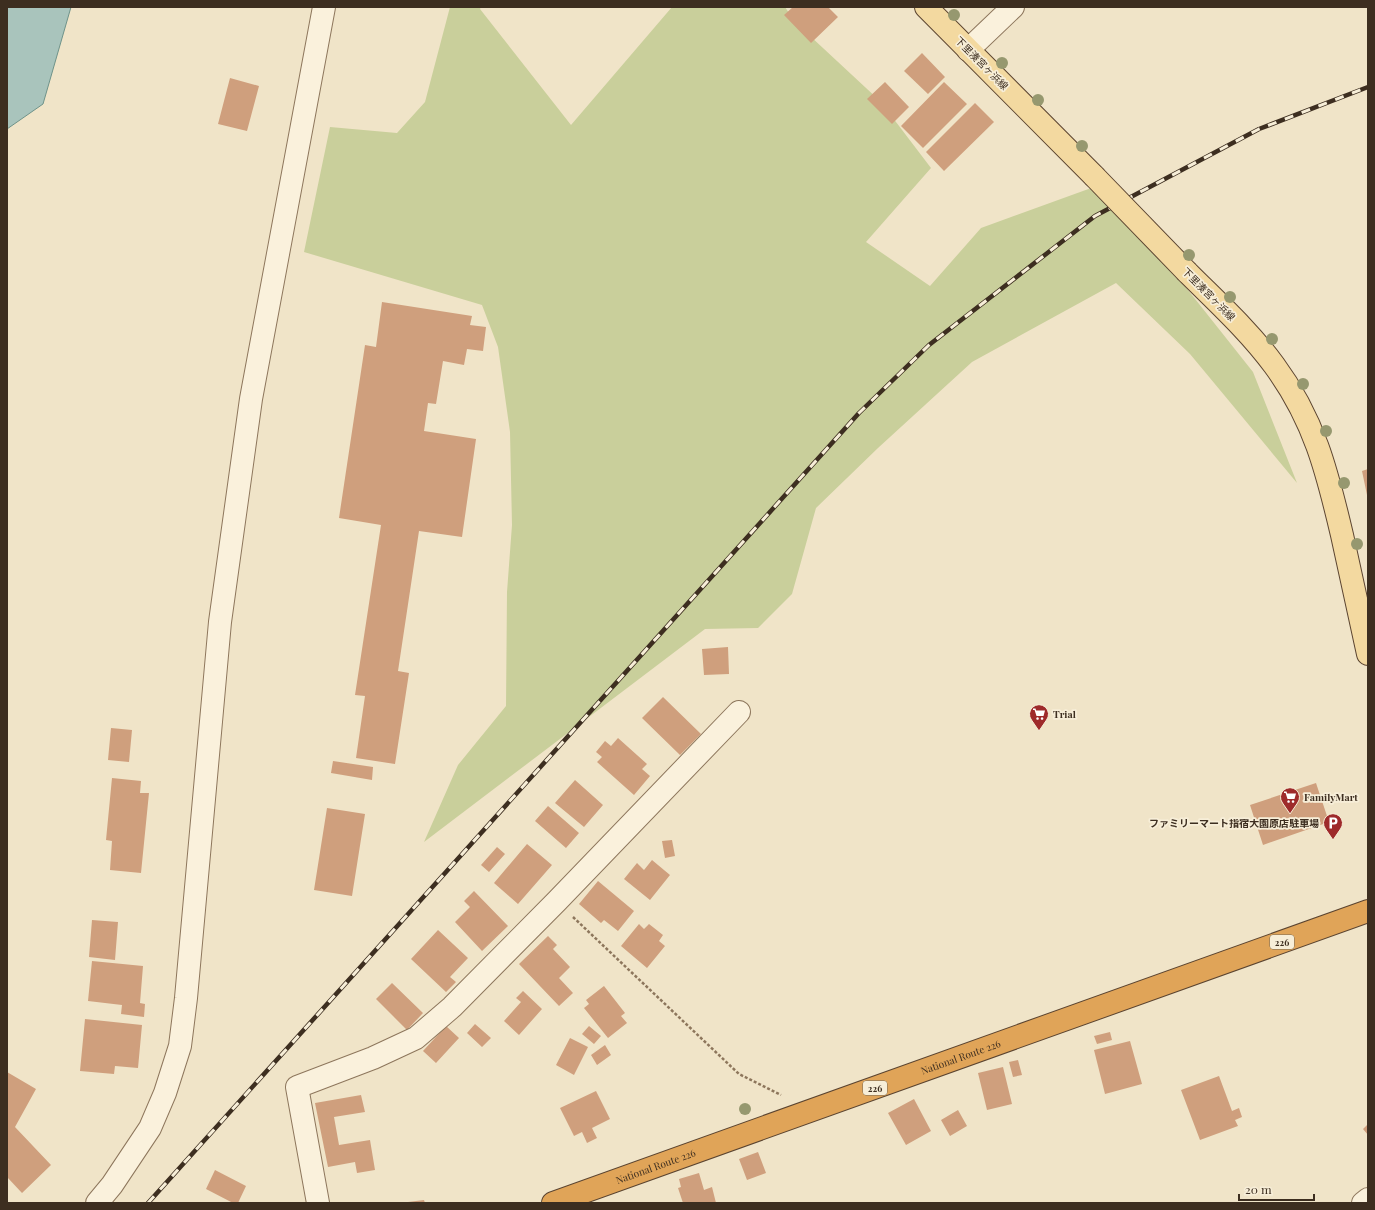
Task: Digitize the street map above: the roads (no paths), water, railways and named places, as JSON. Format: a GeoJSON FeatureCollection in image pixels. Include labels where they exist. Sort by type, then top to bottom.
{"type":"FeatureCollection","features":[{"type":"Feature","properties":{"kind":"highway","name":"National Route 226"},"geometry":{"type":"LineString","coordinates":[[552,1203],[1368,911]]}},
{"type":"Feature","properties":{"kind":"main road","name":"下里湊宮ヶ浜線"},"geometry":{"type":"LineString","coordinates":[[926,7],[1256,342],[1275,366],[1309,424],[1321,453],[1331,489],[1368,654]]}},
{"type":"Feature","properties":{"kind":"street"},"geometry":{"type":"LineString","coordinates":[[97,1203],[112,1185],[150,1128],[165,1093],[180,1046],[186,998],[220,622],[250,407],[324,7]]}},
{"type":"Feature","properties":{"kind":"street"},"geometry":{"type":"LineString","coordinates":[[968,50],[1013,7]]}},
{"type":"Feature","properties":{"kind":"street"},"geometry":{"type":"LineString","coordinates":[[318,1203],[297,1087],[373,1058],[416,1038],[452,1006],[557,901],[739,712]]}},
{"type":"Feature","properties":{"kind":"street"},"geometry":{"type":"LineString","coordinates":[[1363,1203],[1368,1199]]}},
{"type":"Feature","properties":{"kind":"water"},"geometry":{"type":"Polygon","coordinates":[[[7,7],[71,7],[43,104],[7,129],[7,7]]]}},
{"type":"Feature","properties":{"kind":"railway"},"geometry":{"type":"LineString","coordinates":[[148,1203],[859,413],[929,345],[1095,216],[1259,129],[1368,87]]}},
{"type":"Feature","properties":{"kind":"place","name":"Trial"},"geometry":{"type":"Point","coordinates":[1039,731]}},
{"type":"Feature","properties":{"kind":"place","name":"FamilyMart"},"geometry":{"type":"Point","coordinates":[1290,814]}},
{"type":"Feature","properties":{"kind":"place","name":"ファミリーマート指宿大園原店駐車場"},"geometry":{"type":"Point","coordinates":[1333,840]}}]}
